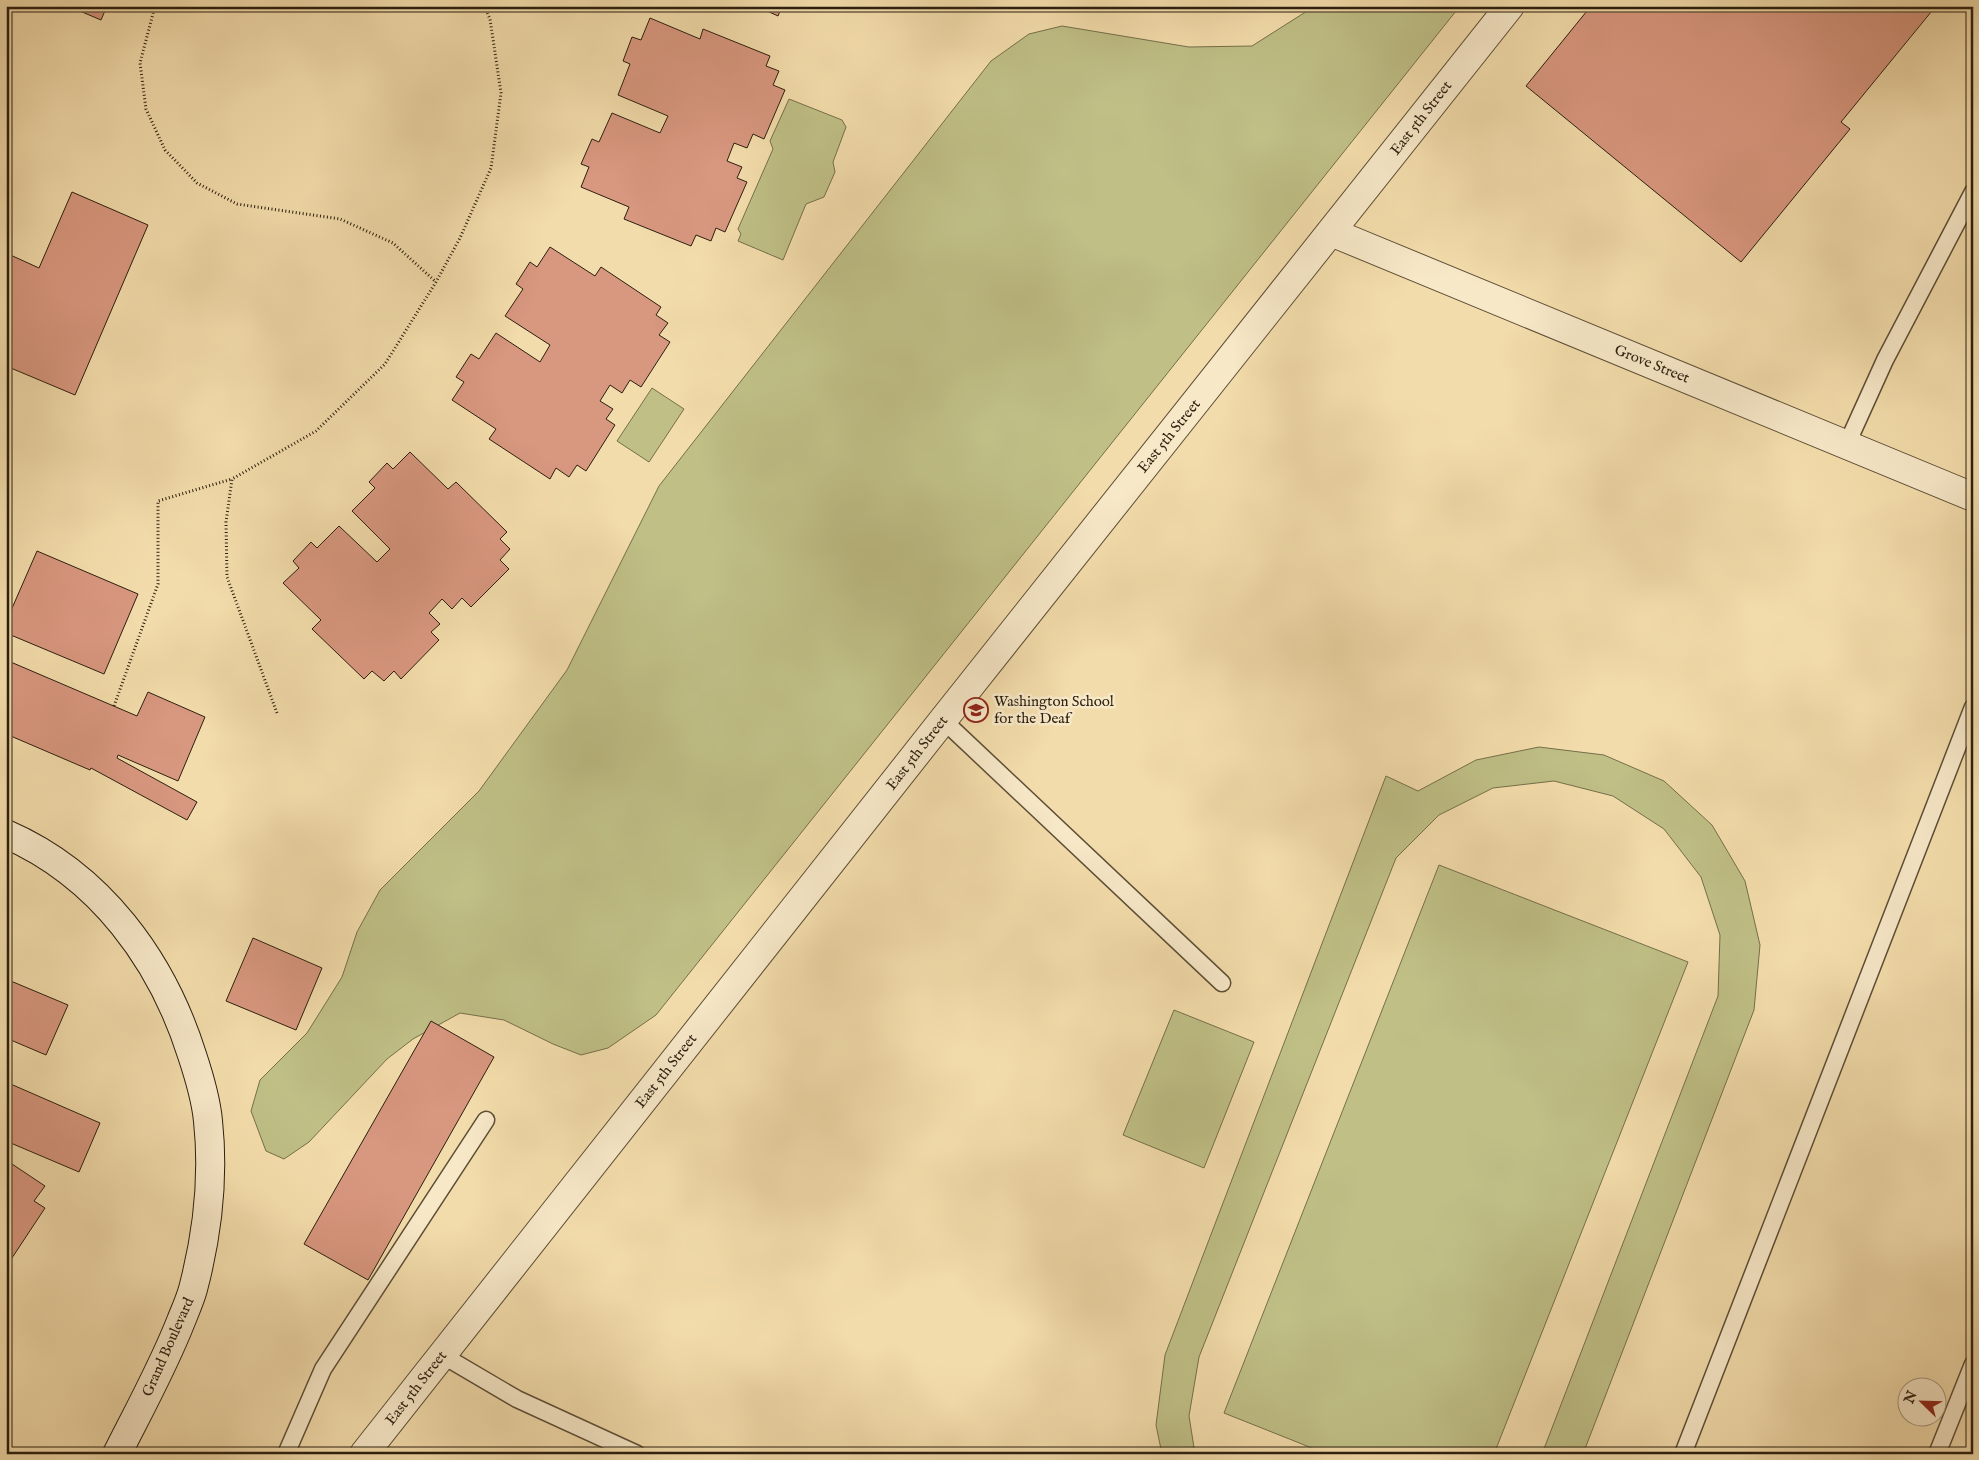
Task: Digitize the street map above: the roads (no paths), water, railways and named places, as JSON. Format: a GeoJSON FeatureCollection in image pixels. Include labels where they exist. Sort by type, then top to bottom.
{"type":"FeatureCollection","features":[{"type":"Feature","properties":{"kind":"street","name":"East 5th Street"},"geometry":{"type":"LineString","coordinates":[[364,1454],[943,720],[1510,6]]}},
{"type":"Feature","properties":{"kind":"street","name":"Grove Street"},"geometry":{"type":"LineString","coordinates":[[1331,232],[1973,496]]}},
{"type":"Feature","properties":{"kind":"street","name":"Grand Boulevard"},"geometry":{"type":"LineString","coordinates":[[6,834],[58,863],[93,891],[129,930],[152,963],[171,999],[187,1038],[199,1077],[208,1120],[208,1197],[202,1247],[193,1291],[172,1345],[117,1454]]}},
{"type":"Feature","properties":{"kind":"lane"},"geometry":{"type":"LineString","coordinates":[[1847,444],[1885,360],[1973,192]]}},
{"type":"Feature","properties":{"kind":"lane"},"geometry":{"type":"LineString","coordinates":[[1683,1454],[1973,707]]}},
{"type":"Feature","properties":{"kind":"lane"},"geometry":{"type":"LineString","coordinates":[[943,720],[1222,983]]}},
{"type":"Feature","properties":{"kind":"lane"},"geometry":{"type":"LineString","coordinates":[[286,1454],[323,1369],[486,1120]]}},
{"type":"Feature","properties":{"kind":"lane"},"geometry":{"type":"LineString","coordinates":[[442,1355],[516,1399],[637,1454]]}},
{"type":"Feature","properties":{"kind":"lane"},"geometry":{"type":"LineString","coordinates":[[1937,1454],[1973,1364]]}},
{"type":"Feature","properties":{"kind":"place","name":"Washington School for the Deaf"},"geometry":{"type":"Point","coordinates":[976,710]}}]}
